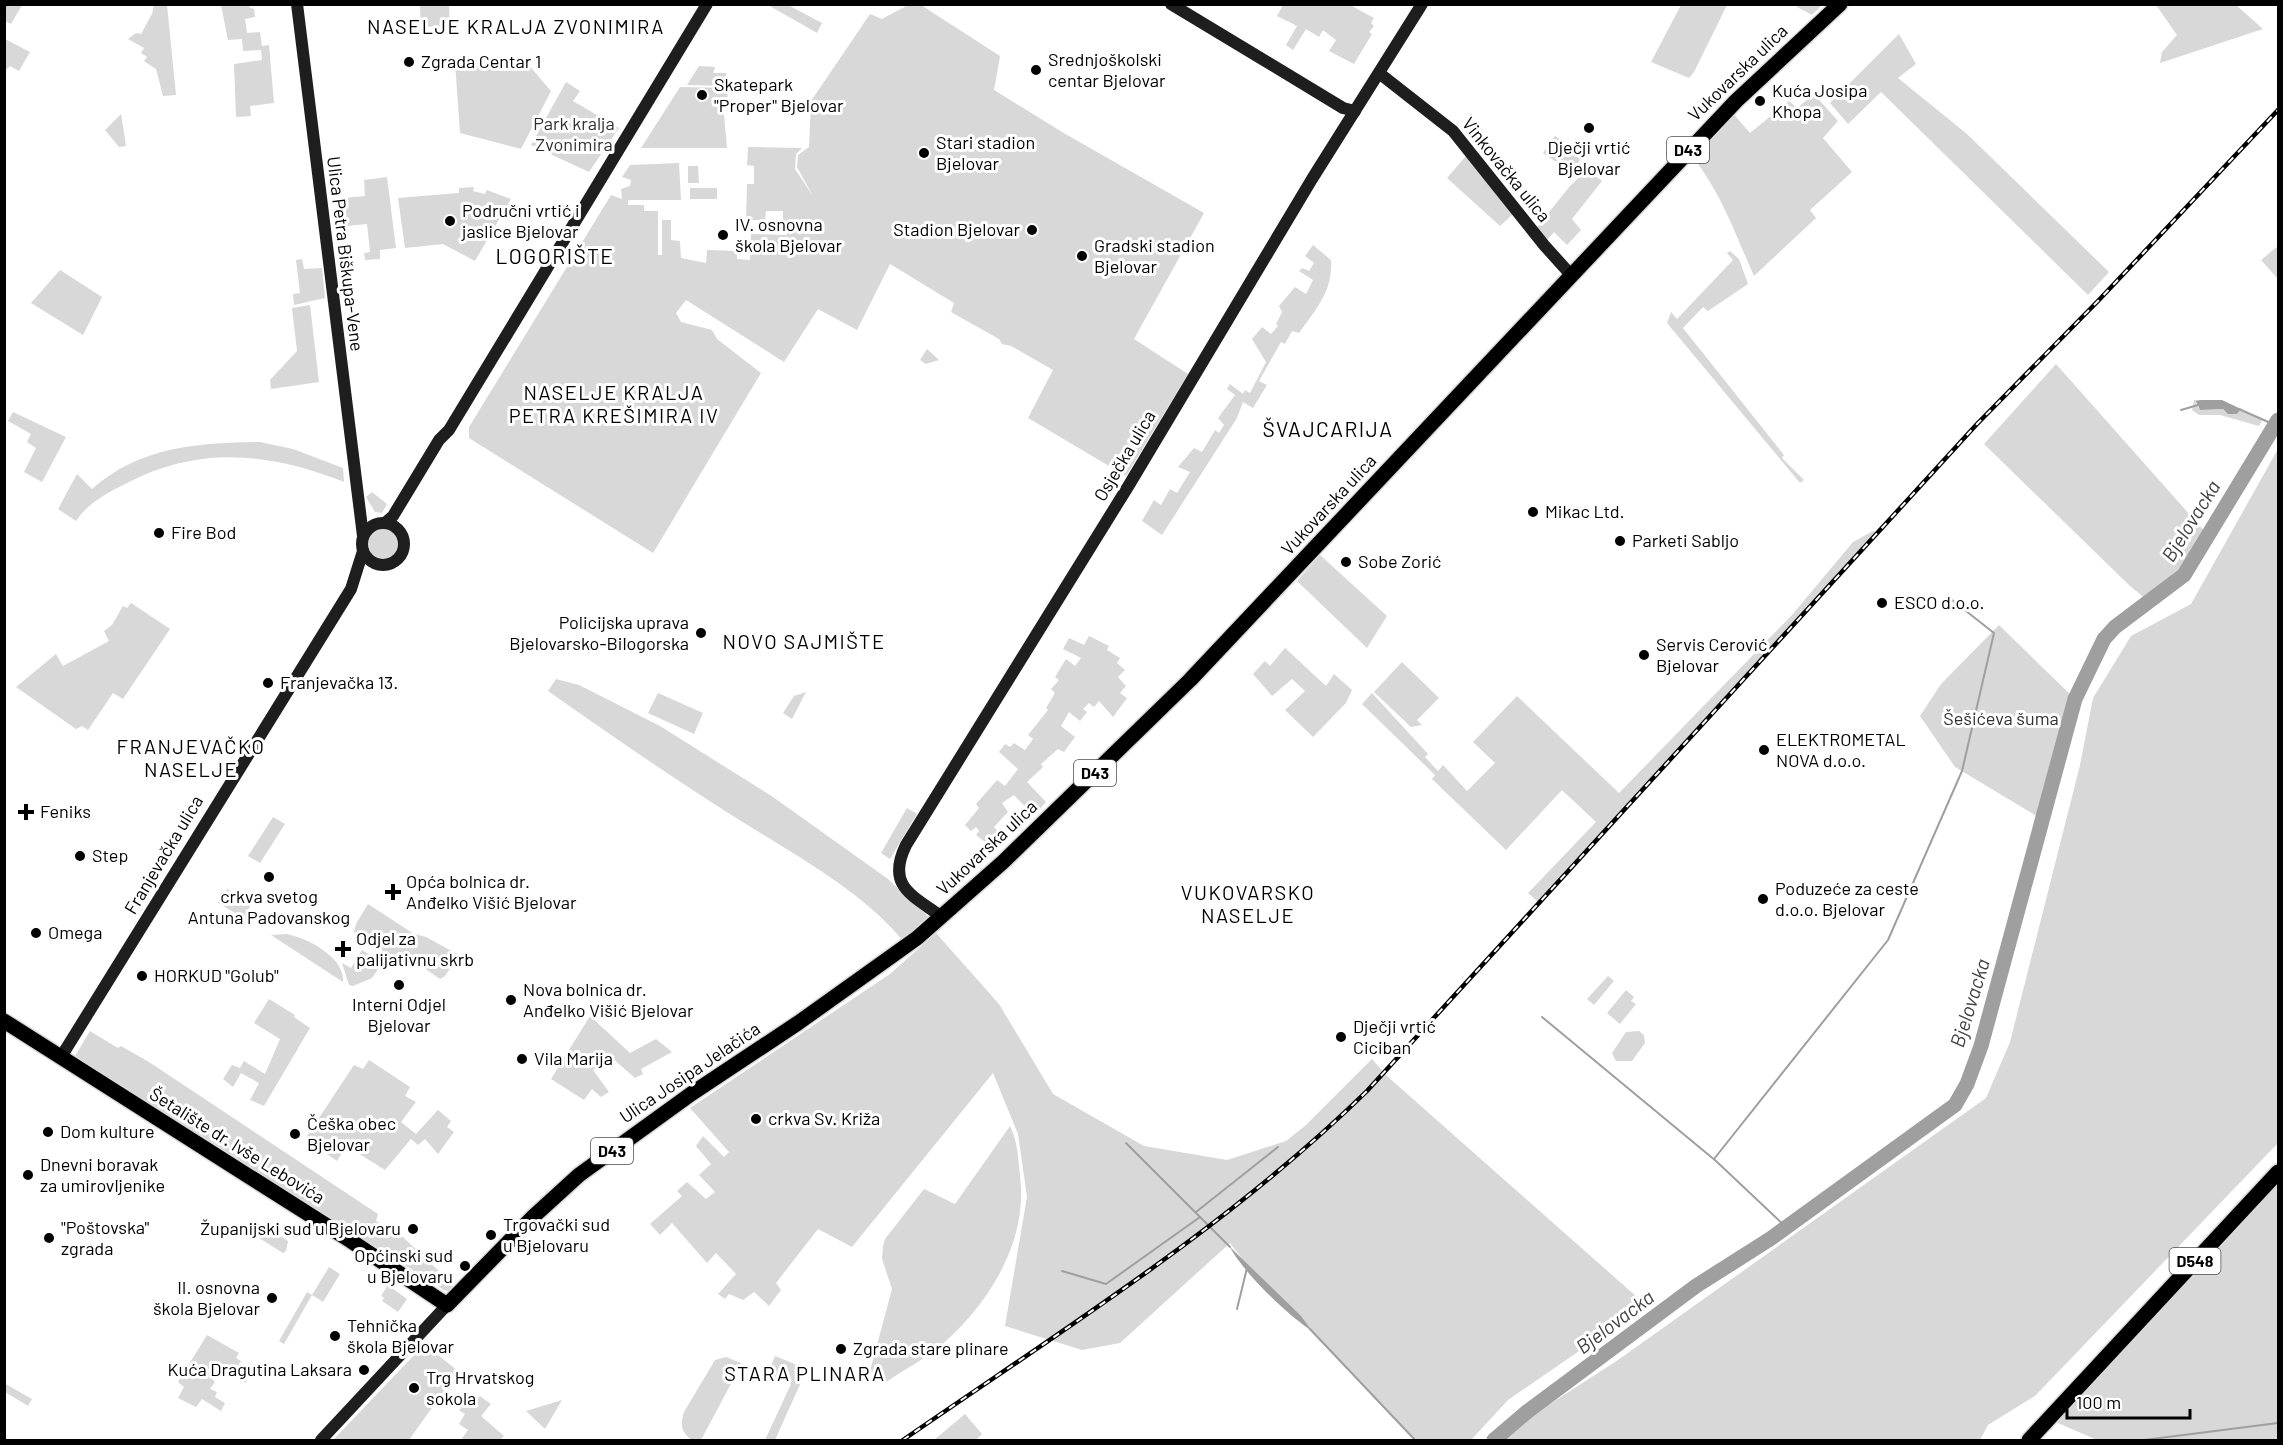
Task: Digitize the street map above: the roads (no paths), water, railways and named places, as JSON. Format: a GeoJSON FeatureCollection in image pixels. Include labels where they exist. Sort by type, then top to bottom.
{"type":"FeatureCollection","features":[{"type":"Feature","properties":{"kind":"main road","name":"Ulica Petra Biškupa-Vene"},"geometry":{"type":"LineString","coordinates":[[297,4],[327,264],[361,507],[363,536]]}},
{"type":"Feature","properties":{"kind":"main road"},"geometry":{"type":"LineString","coordinates":[[449,430],[446,442],[400,521],[404,546],[402,552],[393,562],[379,565],[367,558],[363,551],[363,536],[372,525],[382,523],[393,516],[439,440],[449,430],[706,4]]}},
{"type":"Feature","properties":{"kind":"main road"},"geometry":{"type":"LineString","coordinates":[[1171,4],[1343,108],[1355,111]]}},
{"type":"Feature","properties":{"kind":"main road","name":"Osječka ulica"},"geometry":{"type":"LineString","coordinates":[[940,919],[899,879],[898,862],[906,845],[1129,485],[1422,4]]}},
{"type":"Feature","properties":{"kind":"main road","name":"Vukovarska ulica"},"geometry":{"type":"LineString","coordinates":[[940,919],[1003,862],[1190,680],[1736,101],[1840,4]]}},
{"type":"Feature","properties":{"kind":"main road","name":"Vinkovačka ulica"},"geometry":{"type":"LineString","coordinates":[[1379,73],[1453,131],[1544,245],[1571,275]]}},
{"type":"Feature","properties":{"kind":"main road"},"geometry":{"type":"LineString","coordinates":[[361,507],[369,517],[400,532]]}},
{"type":"Feature","properties":{"kind":"main road","name":"Franjevačka ulica"},"geometry":{"type":"LineString","coordinates":[[351,589],[363,551]]}},
{"type":"Feature","properties":{"kind":"main road","name":"Franjevačka ulica"},"geometry":{"type":"LineString","coordinates":[[61,1058],[351,589],[371,568],[379,565]]}},
{"type":"Feature","properties":{"kind":"main road","name":"Ulica Josipa Jelačića"},"geometry":{"type":"LineString","coordinates":[[447,1305],[534,1216],[579,1174],[691,1094],[798,1023],[940,919]]}},
{"type":"Feature","properties":{"kind":"main road","name":"Šetalište dr. Ivše Lebovića"},"geometry":{"type":"LineString","coordinates":[[4,1021],[351,1241],[447,1305]]}},
{"type":"Feature","properties":{"kind":"main road","name":"D548"},"geometry":{"type":"LineString","coordinates":[[2029,1440],[2278,1172]]}},
{"type":"Feature","properties":{"kind":"main road"},"geometry":{"type":"LineString","coordinates":[[321,1440],[447,1305]]}},
{"type":"Feature","properties":{"kind":"waterway"},"geometry":{"type":"LineString","coordinates":[[4,8],[8,4]]}},
{"type":"Feature","properties":{"kind":"waterway"},"geometry":{"type":"LineString","coordinates":[[2181,410],[2198,405]]}},
{"type":"Feature","properties":{"kind":"waterway"},"geometry":{"type":"LineString","coordinates":[[2239,409],[2275,425]]}},
{"type":"Feature","properties":{"kind":"waterway","name":"Bjelovacka"},"geometry":{"type":"LineString","coordinates":[[1494,1440],[1528,1411],[1696,1286],[1770,1239],[1955,1105],[1967,1084],[1981,1046],[2075,699],[2104,639],[2115,627],[2184,575],[2278,420]]}},
{"type":"Feature","properties":{"kind":"waterway"},"geometry":{"type":"LineString","coordinates":[[1714,1159],[1888,940],[1962,771],[1994,633],[1952,600]]}},
{"type":"Feature","properties":{"kind":"waterway"},"geometry":{"type":"LineString","coordinates":[[1542,1017],[1716,1161],[1787,1228]]}},
{"type":"Feature","properties":{"kind":"waterway"},"geometry":{"type":"LineString","coordinates":[[1126,1143],[1230,1247]]}},
{"type":"Feature","properties":{"kind":"waterway"},"geometry":{"type":"LineString","coordinates":[[1196,1212],[1278,1147]]}},
{"type":"Feature","properties":{"kind":"waterway"},"geometry":{"type":"LineString","coordinates":[[1062,1271],[1106,1284],[1200,1217]]}},
{"type":"Feature","properties":{"kind":"waterway"},"geometry":{"type":"LineString","coordinates":[[1237,1309],[1247,1268]]}},
{"type":"Feature","properties":{"kind":"waterway"},"geometry":{"type":"LineString","coordinates":[[1310,1329],[1415,1440]]}},
{"type":"Feature","properties":{"kind":"waterway"},"geometry":{"type":"LineString","coordinates":[[2144,1440],[2278,1423]]}},
{"type":"Feature","properties":{"kind":"railway"},"geometry":{"type":"LineString","coordinates":[[903,1440],[1083,1317],[1201,1232],[1314,1141],[1367,1091],[1977,424],[2098,301],[2278,110]]}},
{"type":"Feature","properties":{"kind":"place","name":"Zgrada Centar 1"},"geometry":{"type":"Point","coordinates":[409,62]}},
{"type":"Feature","properties":{"kind":"place","name":"Srednjoškolski centar Bjelovar"},"geometry":{"type":"Point","coordinates":[1036,70]}},
{"type":"Feature","properties":{"kind":"place","name":"Skatepark \"Proper\" Bjelovar"},"geometry":{"type":"Point","coordinates":[702,95]}},
{"type":"Feature","properties":{"kind":"place","name":"Kuća Josipa Khopa"},"geometry":{"type":"Point","coordinates":[1760,101]}},
{"type":"Feature","properties":{"kind":"place","name":"Dječji vrtić Bjelovar"},"geometry":{"type":"Point","coordinates":[1589,128]}},
{"type":"Feature","properties":{"kind":"place","name":"Stari stadion Bjelovar"},"geometry":{"type":"Point","coordinates":[924,153]}},
{"type":"Feature","properties":{"kind":"place","name":"Područni vrtić i jaslice Bjelovar"},"geometry":{"type":"Point","coordinates":[450,221]}},
{"type":"Feature","properties":{"kind":"place","name":"Stadion Bjelovar"},"geometry":{"type":"Point","coordinates":[1032,230]}},
{"type":"Feature","properties":{"kind":"place","name":"IV. osnovna škola Bjelovar"},"geometry":{"type":"Point","coordinates":[723,235]}},
{"type":"Feature","properties":{"kind":"place","name":"Gradski stadion Bjelovar"},"geometry":{"type":"Point","coordinates":[1082,256]}},
{"type":"Feature","properties":{"kind":"place","name":"Mikac Ltd."},"geometry":{"type":"Point","coordinates":[1533,512]}},
{"type":"Feature","properties":{"kind":"place","name":"Fire Bod"},"geometry":{"type":"Point","coordinates":[159,533]}},
{"type":"Feature","properties":{"kind":"place","name":"Parketi Sabljo"},"geometry":{"type":"Point","coordinates":[1620,541]}},
{"type":"Feature","properties":{"kind":"place","name":"Sobe Zorić"},"geometry":{"type":"Point","coordinates":[1346,562]}},
{"type":"Feature","properties":{"kind":"place","name":"ESCO d.o.o."},"geometry":{"type":"Point","coordinates":[1882,603]}},
{"type":"Feature","properties":{"kind":"place","name":"Policijska uprava Bjelovarsko-Bilogorska"},"geometry":{"type":"Point","coordinates":[701,633]}},
{"type":"Feature","properties":{"kind":"place","name":"Servis Cerović Bjelovar"},"geometry":{"type":"Point","coordinates":[1644,655]}},
{"type":"Feature","properties":{"kind":"place","name":"Franjevačka 13."},"geometry":{"type":"Point","coordinates":[268,683]}},
{"type":"Feature","properties":{"kind":"place","name":"ELEKTROMETAL NOVA d.o.o."},"geometry":{"type":"Point","coordinates":[1764,750]}},
{"type":"Feature","properties":{"kind":"place","name":"Feniks"},"geometry":{"type":"Point","coordinates":[26,812]}},
{"type":"Feature","properties":{"kind":"place","name":"Step"},"geometry":{"type":"Point","coordinates":[80,856]}},
{"type":"Feature","properties":{"kind":"place","name":"crkva svetog Antuna Padovanskog"},"geometry":{"type":"Point","coordinates":[269,877]}},
{"type":"Feature","properties":{"kind":"place","name":"Opća bolnica dr. Anđelko Višić Bjelovar"},"geometry":{"type":"Point","coordinates":[393,892]}},
{"type":"Feature","properties":{"kind":"place","name":"Poduzeće za ceste d.o.o. Bjelovar"},"geometry":{"type":"Point","coordinates":[1763,899]}},
{"type":"Feature","properties":{"kind":"place","name":"Omega"},"geometry":{"type":"Point","coordinates":[36,933]}},
{"type":"Feature","properties":{"kind":"place","name":"Odjel za palijativnu skrb"},"geometry":{"type":"Point","coordinates":[343,949]}},
{"type":"Feature","properties":{"kind":"place","name":"HORKUD \"Golub\""},"geometry":{"type":"Point","coordinates":[142,976]}},
{"type":"Feature","properties":{"kind":"place","name":"Interni Odjel Bjelovar"},"geometry":{"type":"Point","coordinates":[399,985]}},
{"type":"Feature","properties":{"kind":"place","name":"Nova bolnica dr. Anđelko Višić Bjelovar"},"geometry":{"type":"Point","coordinates":[511,1000]}},
{"type":"Feature","properties":{"kind":"place","name":"Dječji vrtić Ciciban"},"geometry":{"type":"Point","coordinates":[1341,1037]}},
{"type":"Feature","properties":{"kind":"place","name":"Vila Marija"},"geometry":{"type":"Point","coordinates":[522,1059]}},
{"type":"Feature","properties":{"kind":"place","name":"crkva Sv. Križa"},"geometry":{"type":"Point","coordinates":[756,1119]}},
{"type":"Feature","properties":{"kind":"place","name":"Dom kulture"},"geometry":{"type":"Point","coordinates":[48,1132]}},
{"type":"Feature","properties":{"kind":"place","name":"Češka obec Bjelovar"},"geometry":{"type":"Point","coordinates":[295,1134]}},
{"type":"Feature","properties":{"kind":"place","name":"Dnevni boravak za umirovljenike"},"geometry":{"type":"Point","coordinates":[28,1175]}},
{"type":"Feature","properties":{"kind":"place","name":"Županijski sud u Bjelovaru"},"geometry":{"type":"Point","coordinates":[413,1229]}},
{"type":"Feature","properties":{"kind":"place","name":"Trgovački sud u Bjelovaru"},"geometry":{"type":"Point","coordinates":[491,1235]}},
{"type":"Feature","properties":{"kind":"place","name":"\"Poštovska\" zgrada"},"geometry":{"type":"Point","coordinates":[49,1238]}},
{"type":"Feature","properties":{"kind":"place","name":"Općinski sud u Bjelovaru"},"geometry":{"type":"Point","coordinates":[465,1266]}},
{"type":"Feature","properties":{"kind":"place","name":"II. osnovna škola Bjelovar"},"geometry":{"type":"Point","coordinates":[272,1298]}},
{"type":"Feature","properties":{"kind":"place","name":"Tehnička škola Bjelovar"},"geometry":{"type":"Point","coordinates":[335,1336]}},
{"type":"Feature","properties":{"kind":"place","name":"Zgrada stare plinare"},"geometry":{"type":"Point","coordinates":[841,1349]}},
{"type":"Feature","properties":{"kind":"place","name":"Kuća Dragutina Laksara"},"geometry":{"type":"Point","coordinates":[364,1370]}},
{"type":"Feature","properties":{"kind":"place","name":"Trg Hrvatskog sokola"},"geometry":{"type":"Point","coordinates":[414,1388]}},
{"type":"Feature","properties":{"kind":"district","name":"NASELJE KRALJA ZVONIMIRA"},"geometry":{"type":"Point","coordinates":[516,27]}},
{"type":"Feature","properties":{"kind":"district","name":"LOGORIŠTE"},"geometry":{"type":"Point","coordinates":[555,257]}},
{"type":"Feature","properties":{"kind":"district","name":"NASELJE KRALJA PETRA KREŠIMIRA IV"},"geometry":{"type":"Point","coordinates":[614,404]}},
{"type":"Feature","properties":{"kind":"district","name":"ŠVAJCARIJA"},"geometry":{"type":"Point","coordinates":[1328,430]}},
{"type":"Feature","properties":{"kind":"district","name":"NOVO SAJMIŠTE"},"geometry":{"type":"Point","coordinates":[804,642]}},
{"type":"Feature","properties":{"kind":"district","name":"FRANJEVAČKO NASELJE"},"geometry":{"type":"Point","coordinates":[191,758]}},
{"type":"Feature","properties":{"kind":"district","name":"VUKOVARSKO NASELJE"},"geometry":{"type":"Point","coordinates":[1248,904]}},
{"type":"Feature","properties":{"kind":"district","name":"STARA PLINARA"},"geometry":{"type":"Point","coordinates":[805,1374]}},
{"type":"Feature","properties":{"kind":"park label","name":"Park kralja Zvonimira"},"geometry":{"type":"Point","coordinates":[574,134]}},
{"type":"Feature","properties":{"kind":"park label","name":"Šešićeva šuma"},"geometry":{"type":"Point","coordinates":[2001,719]}}]}
